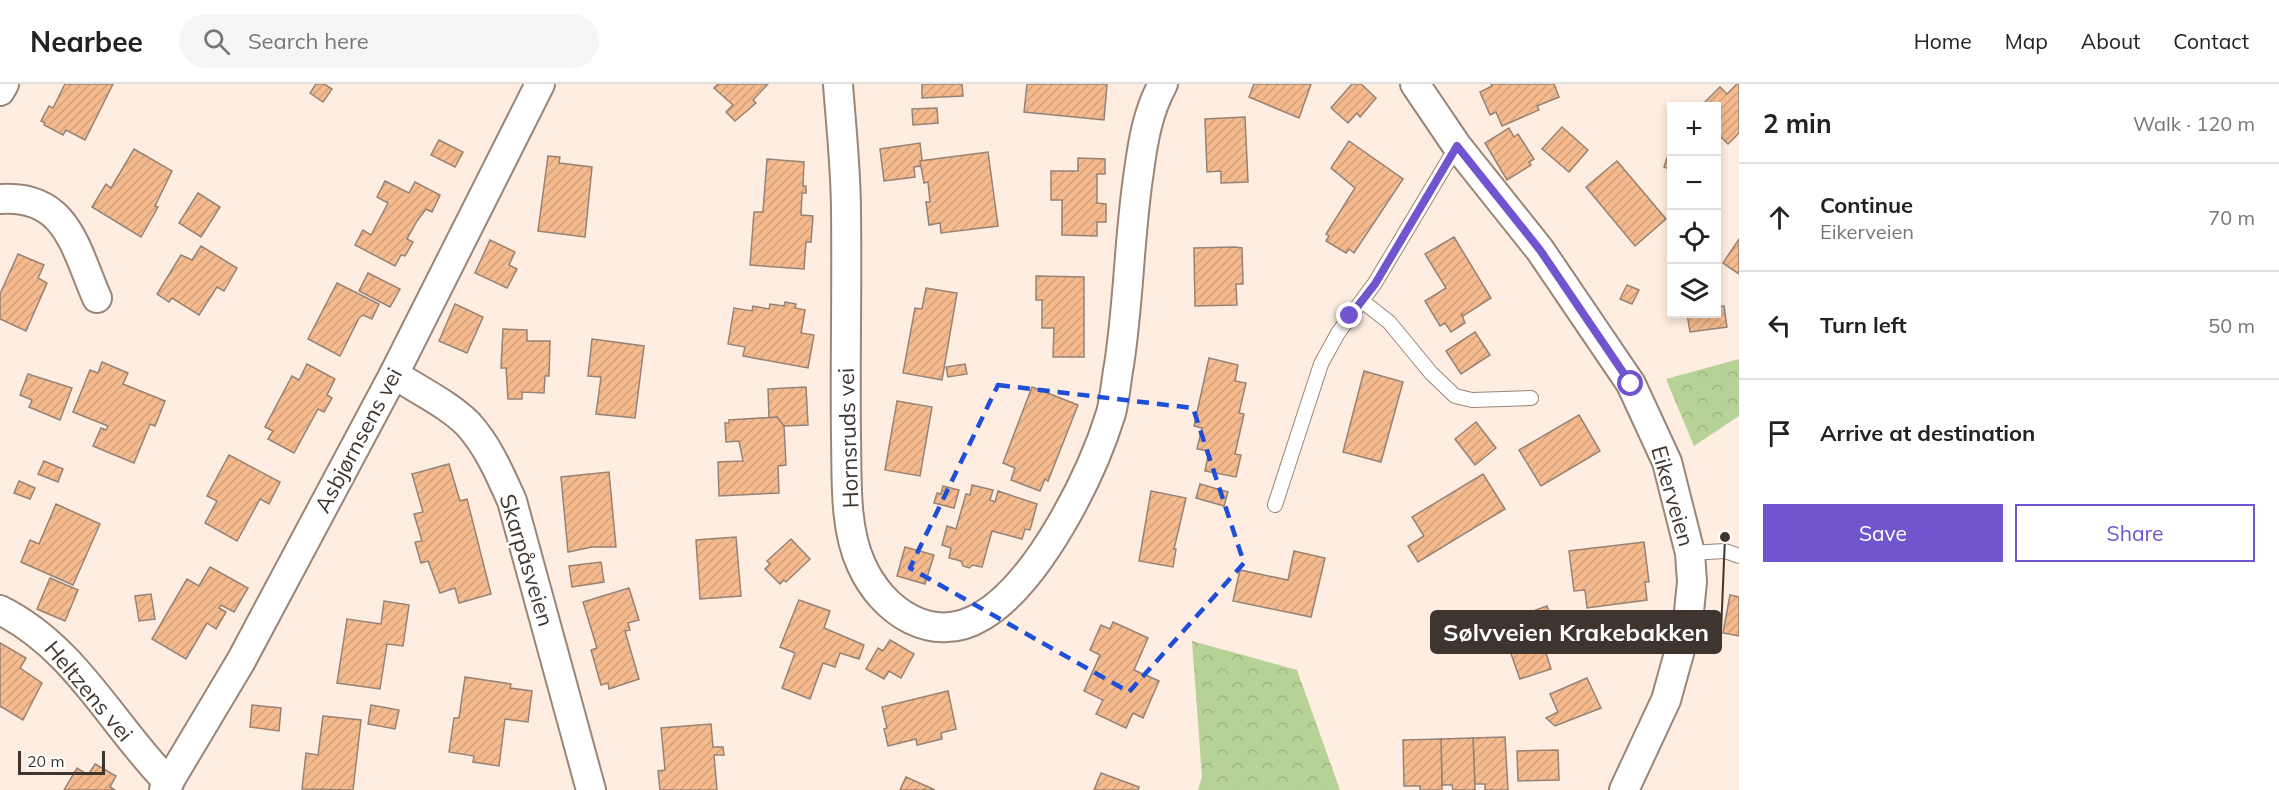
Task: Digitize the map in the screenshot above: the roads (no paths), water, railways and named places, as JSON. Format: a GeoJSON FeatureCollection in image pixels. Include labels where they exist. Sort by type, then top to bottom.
{"type":"FeatureCollection","features":[{"type":"Feature","properties":{"kind":"street"},"geometry":{"type":"LineString","coordinates":[[0,91],[4,84]]}},
{"type":"Feature","properties":{"kind":"street","name":"Asbjørnsens vei"},"geometry":{"type":"LineString","coordinates":[[167,787],[241,661],[394,374],[540,84]]}},
{"type":"Feature","properties":{"kind":"street","name":"Hornsruds vei"},"geometry":{"type":"LineString","coordinates":[[838,84],[846,208],[847,506],[860,563],[878,592],[905,618],[946,630],[970,623],[989,612],[1020,580],[1053,540],[1100,447],[1112,408],[1125,327],[1130,227],[1143,139],[1154,101],[1163,84]]}},
{"type":"Feature","properties":{"kind":"street","name":"Eikerveien"},"geometry":{"type":"LineString","coordinates":[[1415,84],[1457,146],[1540,250],[1631,384],[1667,462],[1690,553],[1692,582],[1688,621],[1666,700],[1624,790]]}},
{"type":"Feature","properties":{"kind":"street"},"geometry":{"type":"LineString","coordinates":[[0,198],[42,204],[52,211],[71,238],[97,298]]}},
{"type":"Feature","properties":{"kind":"street","name":"Skarpåsveien"},"geometry":{"type":"LineString","coordinates":[[394,374],[466,423],[484,444],[498,470],[512,501],[591,790]]}},
{"type":"Feature","properties":{"kind":"street","name":"Heltzens vei"},"geometry":{"type":"LineString","coordinates":[[0,610],[37,632],[65,656],[167,787]]}},
{"type":"Feature","properties":{"kind":"lane"},"geometry":{"type":"LineString","coordinates":[[1275,505],[1321,364],[1338,333],[1395,251],[1457,146]]}},
{"type":"Feature","properties":{"kind":"lane"},"geometry":{"type":"LineString","coordinates":[[1362,300],[1389,322],[1431,374],[1455,396],[1472,400],[1531,398]]}},
{"type":"Feature","properties":{"kind":"lane"},"geometry":{"type":"LineString","coordinates":[[1690,553],[1725,551],[1739,556]]}},
{"type":"Feature","properties":{"kind":"place","name":"Sølvveien Krakebakken"},"geometry":{"type":"Point","coordinates":[1725,537]}}]}
